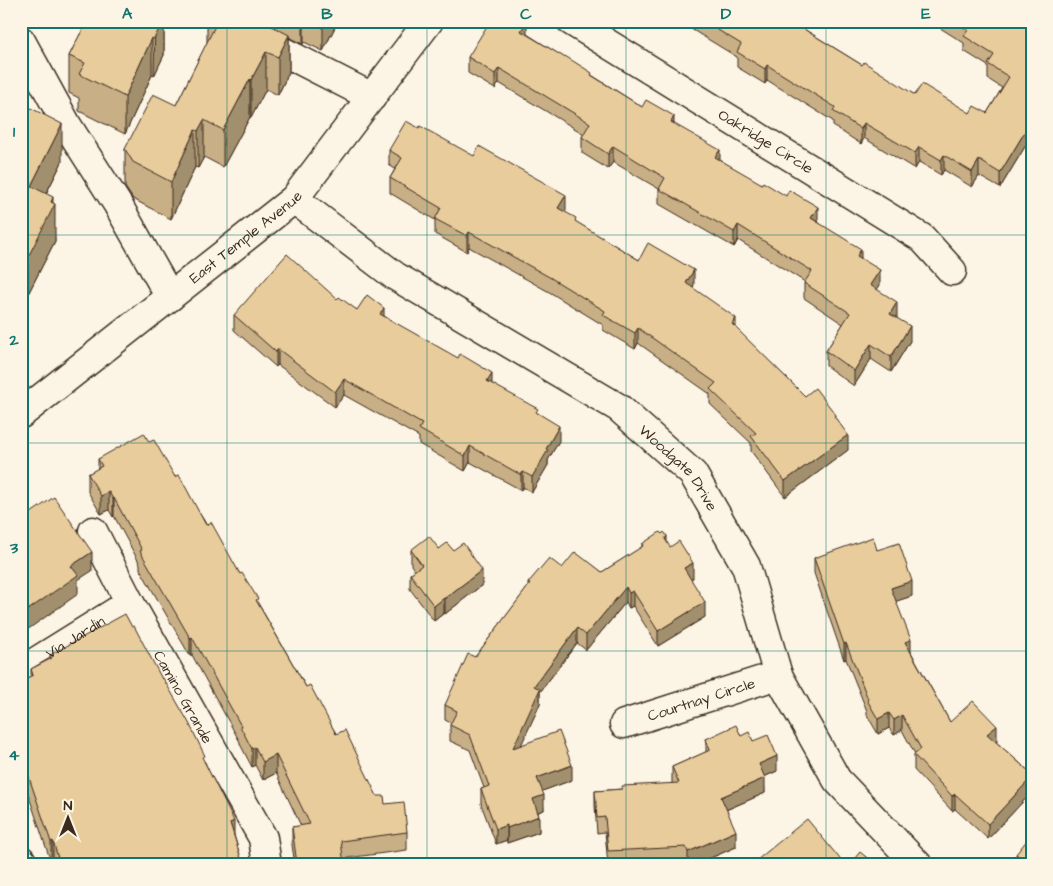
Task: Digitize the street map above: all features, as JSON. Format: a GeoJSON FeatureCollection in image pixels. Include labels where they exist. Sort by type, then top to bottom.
{"type":"FeatureCollection","features":[{"type":"Feature","properties":{"kind":"street"},"geometry":{"type":"LineString","coordinates":[[223,21],[372,97]]}},
{"type":"Feature","properties":{"kind":"street","name":"Oakridge Circle"},"geometry":{"type":"LineString","coordinates":[[571,21],[922,238],[952,271]]}},
{"type":"Feature","properties":{"kind":"street","name":"East Temple Avenue"},"geometry":{"type":"LineString","coordinates":[[21,414],[294,199],[428,22]]}},
{"type":"Feature","properties":{"kind":"street"},"geometry":{"type":"LineString","coordinates":[[21,41],[67,124],[118,205],[170,297]]}},
{"type":"Feature","properties":{"kind":"street","name":"Woodgate Drive"},"geometry":{"type":"LineString","coordinates":[[294,199],[395,276],[619,408],[693,474],[746,566],[778,675],[837,780],[918,865]]}},
{"type":"Feature","properties":{"kind":"street","name":"Camino Grande"},"geometry":{"type":"LineString","coordinates":[[93,531],[130,603],[263,838],[266,865]]}},
{"type":"Feature","properties":{"kind":"street","name":"Via Jardin"},"geometry":{"type":"LineString","coordinates":[[21,671],[130,603]]}},
{"type":"Feature","properties":{"kind":"street","name":"Courtnay Circle"},"geometry":{"type":"LineString","coordinates":[[624,724],[778,675]]}},
{"type":"Feature","properties":{"kind":"street"},"geometry":{"type":"LineString","coordinates":[[21,860],[24,865]]}},
{"type":"Feature","properties":{"kind":"building"},"geometry":{"type":"Polygon","coordinates":[[[87,21],[163,21],[154,39],[152,38],[125,97],[79,74],[85,63],[69,56],[87,21]]]}},
{"type":"Feature","properties":{"kind":"building"},"geometry":{"type":"Polygon","coordinates":[[[207,21],[262,21],[289,35],[278,57],[266,52],[223,130],[204,120],[198,131],[195,130],[171,182],[133,162],[125,149],[153,94],[176,105],[215,26],[207,21]]]}},
{"type":"Feature","properties":{"kind":"building"},"geometry":{"type":"Polygon","coordinates":[[[490,21],[527,21],[521,31],[565,56],[642,107],[646,100],[674,116],[671,122],[720,150],[715,157],[786,196],[789,190],[818,207],[811,218],[861,249],[857,256],[880,270],[870,285],[897,302],[890,314],[910,326],[891,357],[871,344],[854,371],[826,351],[850,313],[804,283],[812,271],[738,225],[734,232],[659,189],[665,178],[613,146],[608,154],[582,137],[590,123],[499,68],[495,74],[468,57],[490,21]]]}},
{"type":"Feature","properties":{"kind":"building"},"geometry":{"type":"Polygon","coordinates":[[[703,21],[795,21],[794,23],[862,65],[864,62],[915,95],[922,84],[970,113],[974,106],[987,113],[1009,77],[988,64],[994,55],[964,36],[968,30],[953,21],[1028,21],[1032,23],[1032,120],[1000,173],[979,160],[972,172],[944,155],[941,160],[919,147],[915,153],[864,123],[861,129],[833,111],[835,107],[767,65],[765,69],[737,52],[741,44],[703,21]]]}},
{"type":"Feature","properties":{"kind":"building"},"geometry":{"type":"Polygon","coordinates":[[[21,103],[62,124],[31,186],[53,197],[51,202],[55,204],[28,257],[24,255],[21,259],[21,103]]]}},
{"type":"Feature","properties":{"kind":"building"},"geometry":{"type":"Polygon","coordinates":[[[406,121],[419,128],[420,126],[474,156],[479,146],[566,195],[558,208],[576,218],[575,221],[639,260],[648,243],[694,270],[686,283],[736,318],[732,324],[805,396],[815,388],[836,415],[834,416],[848,435],[785,481],[751,436],[756,433],[710,389],[716,383],[638,328],[635,333],[603,315],[605,311],[551,278],[469,232],[467,236],[435,219],[441,208],[390,178],[402,158],[389,150],[406,121]]]}},
{"type":"Feature","properties":{"kind":"building"},"geometry":{"type":"Polygon","coordinates":[[[287,254],[337,299],[339,297],[357,310],[367,295],[384,308],[380,314],[458,358],[460,354],[492,373],[487,381],[538,409],[536,412],[559,426],[546,449],[548,450],[532,477],[523,472],[521,475],[470,446],[465,456],[419,429],[422,424],[344,379],[335,392],[278,349],[276,352],[234,315],[287,254]]]}},
{"type":"Feature","properties":{"kind":"building"},"geometry":{"type":"Polygon","coordinates":[[[144,433],[149,442],[154,440],[175,477],[179,475],[206,525],[211,522],[240,574],[242,573],[258,599],[256,600],[306,687],[310,685],[336,734],[345,730],[377,796],[384,796],[385,804],[404,802],[407,832],[341,841],[344,865],[294,865],[297,864],[292,827],[310,824],[276,755],[263,762],[255,747],[252,749],[192,637],[190,638],[140,551],[142,550],[114,498],[109,492],[101,496],[88,474],[102,466],[98,459],[144,433]]]}},
{"type":"Feature","properties":{"kind":"building"},"geometry":{"type":"Polygon","coordinates":[[[54,497],[92,552],[71,566],[78,575],[25,612],[27,615],[21,619],[21,520],[54,497]]]}},
{"type":"Feature","properties":{"kind":"building"},"geometry":{"type":"Polygon","coordinates":[[[660,532],[662,534],[664,532],[667,536],[665,539],[670,547],[679,541],[693,563],[684,568],[705,602],[658,631],[633,591],[629,593],[626,587],[586,635],[577,628],[534,686],[540,689],[513,748],[559,731],[572,765],[537,778],[544,795],[533,799],[539,816],[507,828],[507,825],[496,829],[481,789],[489,786],[470,735],[450,725],[457,711],[445,705],[468,654],[475,657],[530,584],[528,583],[549,558],[562,568],[575,552],[602,572],[643,546],[642,544],[660,532]]]}},
{"type":"Feature","properties":{"kind":"building"},"geometry":{"type":"Polygon","coordinates":[[[429,536],[439,549],[447,543],[453,550],[463,543],[482,570],[434,606],[410,574],[422,565],[411,550],[429,536]]]}},
{"type":"Feature","properties":{"kind":"building"},"geometry":{"type":"Polygon","coordinates":[[[873,537],[877,550],[899,543],[912,581],[891,588],[911,640],[905,642],[950,722],[973,701],[997,726],[987,734],[1032,774],[1032,777],[988,824],[955,794],[952,796],[914,755],[921,749],[902,715],[894,720],[889,713],[878,719],[867,700],[846,643],[844,644],[814,558],[873,537]]]}},
{"type":"Feature","properties":{"kind":"building"},"geometry":{"type":"Polygon","coordinates":[[[125,614],[132,627],[134,626],[162,679],[189,723],[205,756],[202,757],[234,821],[230,823],[243,865],[60,865],[21,754],[21,681],[33,675],[31,669],[52,658],[50,655],[125,614]]]}},
{"type":"Feature","properties":{"kind":"building"},"geometry":{"type":"Polygon","coordinates":[[[736,725],[741,736],[749,732],[753,741],[768,735],[777,756],[759,764],[765,778],[721,797],[736,831],[688,852],[686,847],[608,851],[605,817],[597,818],[595,791],[622,789],[622,786],[679,783],[672,767],[710,750],[706,739],[736,725]]]}},
{"type":"Feature","properties":{"kind":"building"},"geometry":{"type":"Polygon","coordinates":[[[807,819],[845,865],[751,865],[807,819]]]}},
{"type":"Feature","properties":{"kind":"building"},"geometry":{"type":"Polygon","coordinates":[[[1032,834],[1032,865],[1030,865],[1016,854],[1032,834]]]}},
{"type":"Feature","properties":{"kind":"building"},"geometry":{"type":"Polygon","coordinates":[[[860,852],[876,865],[849,865],[860,852]]]}}]}
